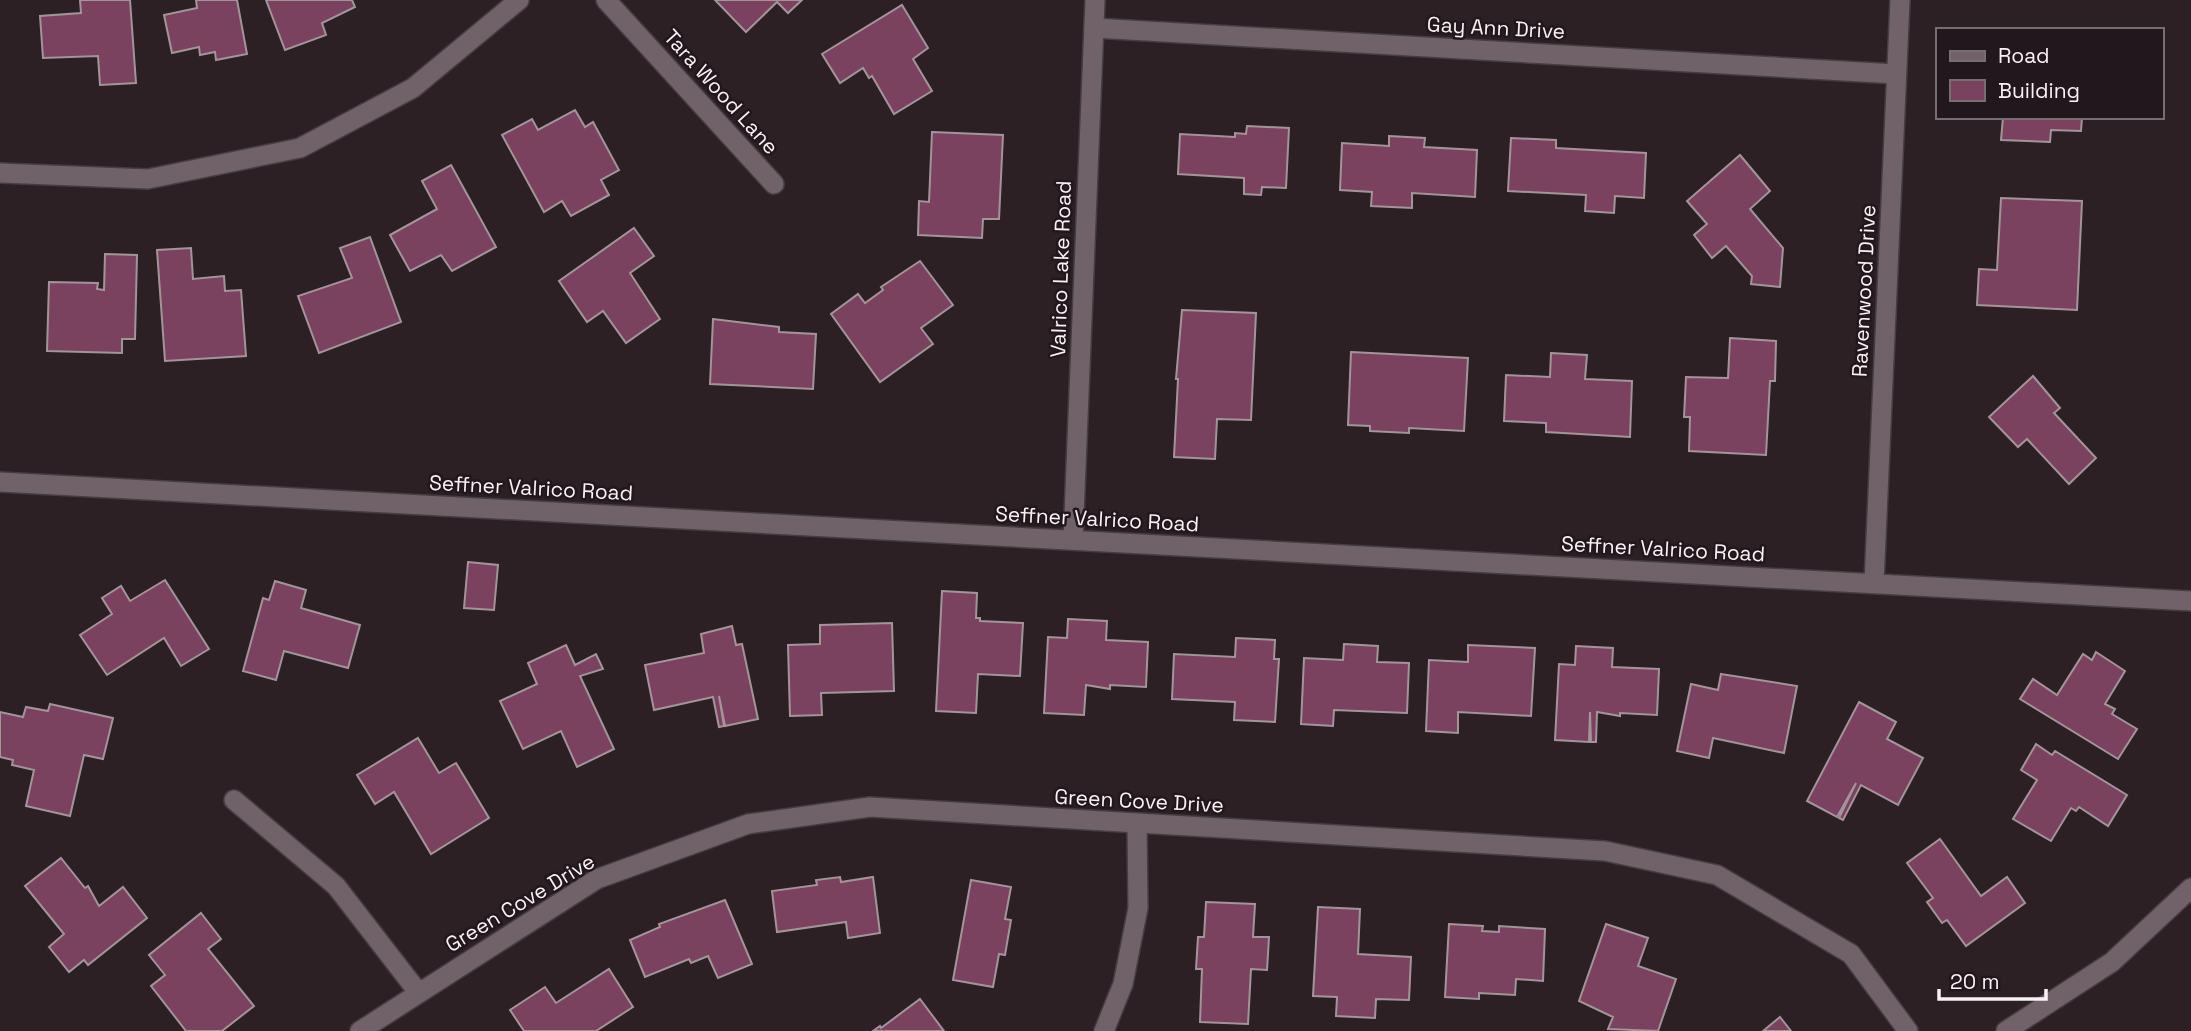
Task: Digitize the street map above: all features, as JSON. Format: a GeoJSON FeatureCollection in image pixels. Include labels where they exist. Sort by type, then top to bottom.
{"type":"FeatureCollection","features":[{"type":"Feature","properties":{"kind":"street"},"geometry":{"type":"LineString","coordinates":[[0,173],[148,179],[300,148],[413,88],[519,0]]}},
{"type":"Feature","properties":{"kind":"street","name":"Tara Wood Lane"},"geometry":{"type":"LineString","coordinates":[[606,0],[774,184]]}},
{"type":"Feature","properties":{"kind":"street","name":"Valrico Lake Road"},"geometry":{"type":"LineString","coordinates":[[1073,540],[1095,0]]}},
{"type":"Feature","properties":{"kind":"street","name":"Ravenwood Drive"},"geometry":{"type":"LineString","coordinates":[[1874,583],[1900,0]]}},
{"type":"Feature","properties":{"kind":"street","name":"Gay Ann Drive"},"geometry":{"type":"LineString","coordinates":[[1094,28],[1896,74]]}},
{"type":"Feature","properties":{"kind":"street","name":"Seffner Valrico Road"},"geometry":{"type":"LineString","coordinates":[[0,482],[2191,601]]}},
{"type":"Feature","properties":{"kind":"street"},"geometry":{"type":"LineString","coordinates":[[234,800],[336,886],[418,992]]}},
{"type":"Feature","properties":{"kind":"street","name":"Green Cove Drive"},"geometry":{"type":"LineString","coordinates":[[360,1031],[597,879],[748,824],[870,807],[1605,852],[1717,875],[1852,954],[1908,1031]]}},
{"type":"Feature","properties":{"kind":"street"},"geometry":{"type":"LineString","coordinates":[[1104,1031],[1123,984],[1138,908],[1137,824]]}},
{"type":"Feature","properties":{"kind":"street"},"geometry":{"type":"LineString","coordinates":[[2006,1031],[2112,962],[2191,888]]}},
{"type":"Feature","properties":{"kind":"building"},"geometry":{"type":"Polygon","coordinates":[[[80,0],[130,0],[136,83],[100,85],[98,56],[43,58],[40,16],[81,13],[80,0]]]}},
{"type":"Feature","properties":{"kind":"building"},"geometry":{"type":"Polygon","coordinates":[[[196,0],[237,0],[247,54],[216,60],[215,52],[200,55],[199,47],[172,53],[164,15],[197,8],[196,0]]]}},
{"type":"Feature","properties":{"kind":"building"},"geometry":{"type":"Polygon","coordinates":[[[266,0],[352,0],[355,7],[322,23],[326,35],[285,50],[266,0]]]}},
{"type":"Feature","properties":{"kind":"building"},"geometry":{"type":"Polygon","coordinates":[[[715,0],[802,0],[788,13],[777,2],[746,32],[715,0]]]}},
{"type":"Feature","properties":{"kind":"building"},"geometry":{"type":"Polygon","coordinates":[[[902,5],[928,48],[913,59],[932,91],[894,114],[872,76],[869,78],[863,68],[840,83],[822,54],[902,5]]]}},
{"type":"Feature","properties":{"kind":"building"},"geometry":{"type":"Polygon","coordinates":[[[575,110],[585,127],[593,122],[619,170],[601,180],[609,195],[571,216],[562,201],[544,212],[502,135],[532,119],[538,130],[575,110]]]}},
{"type":"Feature","properties":{"kind":"building"},"geometry":{"type":"Polygon","coordinates":[[[2003,119],[2082,119],[2081,131],[2051,130],[2050,142],[2001,140],[2003,119]]]}},
{"type":"Feature","properties":{"kind":"building"},"geometry":{"type":"Polygon","coordinates":[[[1247,126],[1289,128],[1286,188],[1262,187],[1261,195],[1244,194],[1244,178],[1178,174],[1180,134],[1235,137],[1235,133],[1246,134],[1247,126]]]}},
{"type":"Feature","properties":{"kind":"building"},"geometry":{"type":"Polygon","coordinates":[[[932,132],[1003,135],[999,219],[983,219],[982,238],[918,235],[919,201],[929,202],[932,132]]]}},
{"type":"Feature","properties":{"kind":"building"},"geometry":{"type":"Polygon","coordinates":[[[1389,136],[1425,138],[1424,147],[1477,150],[1475,197],[1412,193],[1412,208],[1371,206],[1372,192],[1340,190],[1342,143],[1389,146],[1389,136]]]}},
{"type":"Feature","properties":{"kind":"building"},"geometry":{"type":"Polygon","coordinates":[[[1511,138],[1556,140],[1556,148],[1646,153],[1644,198],[1615,196],[1614,213],[1585,211],[1586,195],[1508,191],[1511,138]]]}},
{"type":"Feature","properties":{"kind":"building"},"geometry":{"type":"Polygon","coordinates":[[[1740,155],[1770,191],[1750,209],[1783,248],[1780,287],[1751,284],[1752,276],[1726,246],[1712,258],[1694,235],[1707,224],[1687,201],[1740,155]]]}},
{"type":"Feature","properties":{"kind":"building"},"geometry":{"type":"Polygon","coordinates":[[[451,165],[496,247],[452,271],[441,255],[410,271],[390,235],[437,209],[422,181],[451,165]]]}},
{"type":"Feature","properties":{"kind":"building"},"geometry":{"type":"Polygon","coordinates":[[[2001,198],[2082,201],[2077,310],[1977,305],[1979,269],[1997,270],[2001,198]]]}},
{"type":"Feature","properties":{"kind":"building"},"geometry":{"type":"Polygon","coordinates":[[[634,228],[654,256],[630,273],[660,319],[626,343],[603,311],[587,322],[559,281],[634,228]]]}},
{"type":"Feature","properties":{"kind":"building"},"geometry":{"type":"Polygon","coordinates":[[[370,237],[401,322],[319,353],[298,296],[352,278],[340,248],[370,237]]]}},
{"type":"Feature","properties":{"kind":"building"},"geometry":{"type":"Polygon","coordinates":[[[191,248],[193,279],[224,276],[225,291],[241,290],[246,356],[165,361],[157,250],[191,248]]]}},
{"type":"Feature","properties":{"kind":"building"},"geometry":{"type":"Polygon","coordinates":[[[105,254],[137,255],[135,339],[122,339],[122,353],[47,351],[49,282],[98,283],[97,289],[104,290],[105,254]]]}},
{"type":"Feature","properties":{"kind":"building"},"geometry":{"type":"Polygon","coordinates":[[[920,261],[953,305],[921,328],[933,344],[880,382],[831,314],[858,294],[865,303],[883,290],[881,287],[920,261]]]}},
{"type":"Feature","properties":{"kind":"building"},"geometry":{"type":"Polygon","coordinates":[[[1182,310],[1256,313],[1251,420],[1217,419],[1215,459],[1174,457],[1176,379],[1182,310]]]}},
{"type":"Feature","properties":{"kind":"building"},"geometry":{"type":"Polygon","coordinates":[[[713,319],[779,327],[779,332],[816,334],[813,389],[710,384],[713,319]]]}},
{"type":"Feature","properties":{"kind":"building"},"geometry":{"type":"Polygon","coordinates":[[[1730,338],[1776,341],[1775,381],[1770,381],[1766,455],[1689,451],[1690,417],[1684,417],[1686,377],[1728,378],[1730,338]]]}},
{"type":"Feature","properties":{"kind":"building"},"geometry":{"type":"Polygon","coordinates":[[[1351,352],[1468,358],[1464,431],[1409,428],[1409,433],[1370,431],[1370,426],[1348,425],[1351,352]]]}},
{"type":"Feature","properties":{"kind":"building"},"geometry":{"type":"Polygon","coordinates":[[[1551,353],[1587,355],[1585,379],[1632,381],[1630,437],[1546,432],[1546,423],[1504,421],[1506,375],[1550,377],[1551,353]]]}},
{"type":"Feature","properties":{"kind":"building"},"geometry":{"type":"Polygon","coordinates":[[[2033,376],[2060,408],[2054,413],[2096,458],[2069,484],[2027,439],[2018,447],[1989,417],[2033,376]]]}},
{"type":"Feature","properties":{"kind":"building"},"geometry":{"type":"Polygon","coordinates":[[[468,562],[498,565],[494,610],[464,608],[468,562]]]}},
{"type":"Feature","properties":{"kind":"building"},"geometry":{"type":"Polygon","coordinates":[[[165,580],[209,649],[181,666],[164,638],[107,675],[80,635],[112,614],[102,598],[121,586],[130,601],[165,580]]]}},
{"type":"Feature","properties":{"kind":"building"},"geometry":{"type":"Polygon","coordinates":[[[275,581],[306,590],[301,608],[360,625],[348,668],[284,651],[276,680],[243,671],[263,598],[269,600],[275,581]]]}},
{"type":"Feature","properties":{"kind":"building"},"geometry":{"type":"Polygon","coordinates":[[[942,591],[977,593],[976,618],[980,618],[980,621],[1023,623],[1020,676],[978,674],[976,713],[936,711],[942,591]]]}},
{"type":"Feature","properties":{"kind":"building"},"geometry":{"type":"Polygon","coordinates":[[[1068,619],[1107,621],[1106,640],[1148,642],[1146,687],[1110,685],[1110,689],[1086,685],[1084,715],[1044,713],[1048,637],[1067,638],[1068,619]]]}},
{"type":"Feature","properties":{"kind":"building"},"geometry":{"type":"Polygon","coordinates":[[[892,623],[894,691],[821,693],[822,715],[790,716],[788,645],[820,644],[820,625],[892,623]]]}},
{"type":"Feature","properties":{"kind":"building"},"geometry":{"type":"Polygon","coordinates":[[[732,626],[736,645],[742,644],[758,719],[725,726],[719,696],[724,726],[719,727],[713,697],[654,710],[645,665],[704,653],[701,634],[732,626]]]}},
{"type":"Feature","properties":{"kind":"building"},"geometry":{"type":"Polygon","coordinates":[[[1236,638],[1275,640],[1274,659],[1279,659],[1275,722],[1234,720],[1235,702],[1172,699],[1174,654],[1235,657],[1236,638]]]}},
{"type":"Feature","properties":{"kind":"building"},"geometry":{"type":"Polygon","coordinates":[[[1344,644],[1378,646],[1377,662],[1409,663],[1407,713],[1334,710],[1333,726],[1301,724],[1304,658],[1343,660],[1344,644]]]}},
{"type":"Feature","properties":{"kind":"building"},"geometry":{"type":"Polygon","coordinates":[[[566,645],[575,665],[596,654],[603,669],[580,676],[614,749],[577,767],[561,731],[523,749],[500,701],[537,684],[528,663],[566,645]]]}},
{"type":"Feature","properties":{"kind":"building"},"geometry":{"type":"Polygon","coordinates":[[[1468,645],[1535,648],[1531,716],[1458,712],[1458,733],[1426,731],[1429,660],[1468,662],[1468,645]]]}},
{"type":"Feature","properties":{"kind":"building"},"geometry":{"type":"Polygon","coordinates":[[[1576,646],[1613,648],[1612,667],[1659,669],[1657,715],[1620,713],[1620,716],[1597,712],[1596,742],[1591,742],[1590,712],[1589,742],[1555,740],[1559,664],[1575,665],[1576,646]]]}},
{"type":"Feature","properties":{"kind":"building"},"geometry":{"type":"Polygon","coordinates":[[[2096,652],[2125,671],[2105,704],[2115,709],[2112,714],[2137,729],[2118,759],[2020,699],[2033,679],[2057,695],[2083,654],[2092,660],[2096,652]]]}},
{"type":"Feature","properties":{"kind":"building"},"geometry":{"type":"Polygon","coordinates":[[[1721,674],[1797,686],[1784,753],[1713,738],[1709,758],[1677,751],[1691,684],[1718,690],[1721,674]]]}},
{"type":"Feature","properties":{"kind":"building"},"geometry":{"type":"Polygon","coordinates":[[[1859,702],[1896,722],[1887,739],[1923,758],[1898,805],[1861,785],[1843,820],[1839,818],[1856,783],[1837,817],[1807,801],[1859,702]]]}},
{"type":"Feature","properties":{"kind":"building"},"geometry":{"type":"Polygon","coordinates":[[[50,704],[113,718],[103,759],[84,755],[70,816],[26,806],[34,770],[12,765],[13,760],[0,757],[0,712],[23,717],[26,707],[48,711],[50,704]]]}},
{"type":"Feature","properties":{"kind":"building"},"geometry":{"type":"Polygon","coordinates":[[[418,738],[439,773],[456,763],[489,818],[431,854],[394,792],[375,804],[357,775],[418,738]]]}},
{"type":"Feature","properties":{"kind":"building"},"geometry":{"type":"Polygon","coordinates":[[[2036,744],[2052,755],[2055,751],[2127,795],[2108,826],[2079,807],[2076,811],[2071,808],[2051,841],[2013,819],[2037,780],[2021,770],[2036,744]]]}},
{"type":"Feature","properties":{"kind":"building"},"geometry":{"type":"Polygon","coordinates":[[[1940,839],[1981,896],[2007,877],[2025,903],[1966,946],[1947,920],[1942,923],[1927,902],[1933,898],[1907,863],[1940,839]]]}},
{"type":"Feature","properties":{"kind":"building"},"geometry":{"type":"Polygon","coordinates":[[[61,858],[85,888],[88,886],[99,906],[123,887],[147,918],[88,965],[84,960],[69,972],[49,947],[64,934],[25,886],[61,858]]]}},
{"type":"Feature","properties":{"kind":"building"},"geometry":{"type":"Polygon","coordinates":[[[840,877],[841,882],[873,877],[880,933],[848,938],[846,922],[777,932],[772,891],[817,885],[816,880],[840,877]]]}},
{"type":"Feature","properties":{"kind":"building"},"geometry":{"type":"Polygon","coordinates":[[[971,880],[1011,887],[1005,919],[1011,920],[1005,955],[999,954],[993,987],[953,980],[971,880]]]}},
{"type":"Feature","properties":{"kind":"building"},"geometry":{"type":"Polygon","coordinates":[[[725,900],[752,964],[718,978],[708,956],[691,963],[689,959],[645,977],[630,940],[660,927],[659,924],[725,900]]]}},
{"type":"Feature","properties":{"kind":"building"},"geometry":{"type":"Polygon","coordinates":[[[1206,902],[1255,904],[1253,937],[1269,937],[1267,970],[1251,969],[1248,1024],[1200,1022],[1202,969],[1196,969],[1198,937],[1204,937],[1206,902]]]}},
{"type":"Feature","properties":{"kind":"building"},"geometry":{"type":"Polygon","coordinates":[[[1318,907],[1360,909],[1358,954],[1411,957],[1409,1000],[1376,999],[1375,1018],[1336,1016],[1337,997],[1313,996],[1318,907]]]}},
{"type":"Feature","properties":{"kind":"building"},"geometry":{"type":"Polygon","coordinates":[[[201,913],[221,939],[208,949],[254,1006],[222,1031],[186,1031],[151,986],[165,975],[149,955],[201,913]]]}},
{"type":"Feature","properties":{"kind":"building"},"geometry":{"type":"Polygon","coordinates":[[[1449,924],[1483,926],[1482,931],[1499,932],[1499,926],[1545,929],[1543,981],[1516,979],[1515,995],[1479,993],[1479,999],[1445,997],[1449,924]]]}},
{"type":"Feature","properties":{"kind":"building"},"geometry":{"type":"Polygon","coordinates":[[[1606,924],[1648,938],[1638,966],[1676,979],[1658,1031],[1608,1029],[1613,1017],[1579,1001],[1606,924]]]}},
{"type":"Feature","properties":{"kind":"building"},"geometry":{"type":"Polygon","coordinates":[[[609,969],[633,1007],[596,1031],[524,1031],[510,1010],[545,987],[556,1003],[609,969]]]}},
{"type":"Feature","properties":{"kind":"building"},"geometry":{"type":"Polygon","coordinates":[[[920,999],[944,1031],[873,1031],[880,1026],[881,1028],[920,999]]]}},
{"type":"Feature","properties":{"kind":"building"},"geometry":{"type":"Polygon","coordinates":[[[1780,1017],[1791,1031],[1763,1031],[1780,1017]]]}}]}
